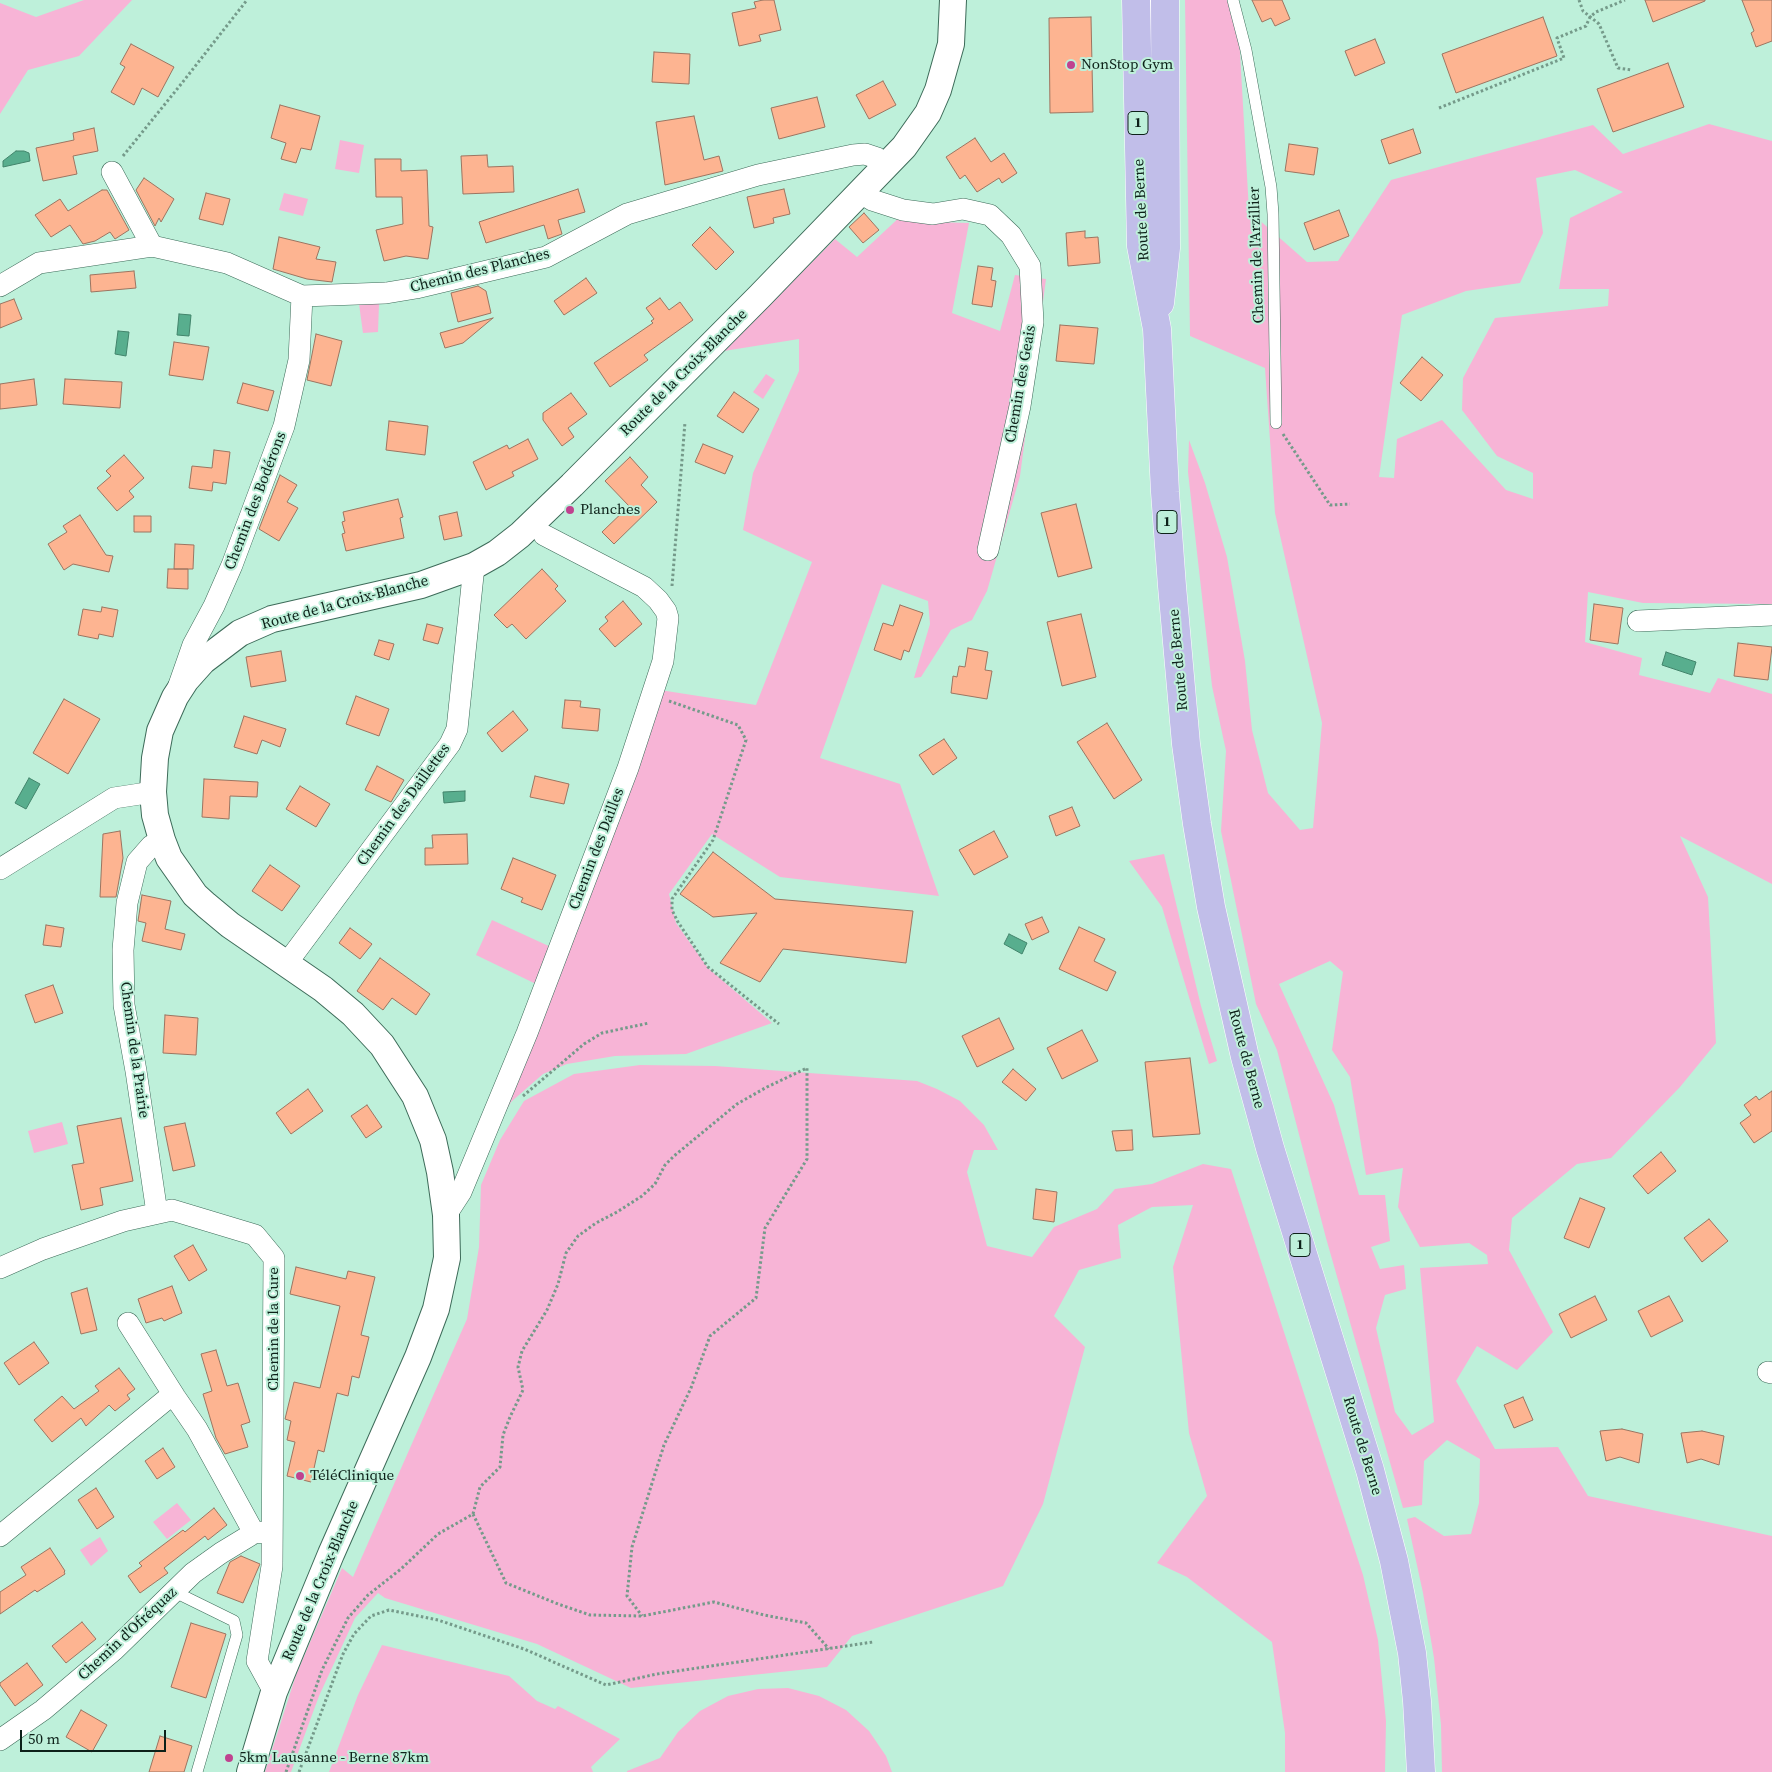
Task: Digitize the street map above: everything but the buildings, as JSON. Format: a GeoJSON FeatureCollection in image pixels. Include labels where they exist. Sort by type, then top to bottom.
{"type":"FeatureCollection","features":[{"type":"Feature","properties":{"kind":"main road","name":"Route de Berne"},"geometry":{"type":"LineString","coordinates":[[1136,0],[1140,246],[1157,328],[1166,501],[1186,744],[1192,792],[1208,889],[1234,1015],[1270,1148],[1370,1470],[1394,1561],[1412,1653],[1418,1702],[1421,1772]]}},
{"type":"Feature","properties":{"kind":"main road","name":"Route de Berne"},"geometry":{"type":"LineString","coordinates":[[1157,328],[1166,248],[1165,0]]}},
{"type":"Feature","properties":{"kind":"street","name":"Route de la Croix-Blanche"},"geometry":{"type":"LineString","coordinates":[[250,1772],[274,1692],[331,1554],[418,1357],[436,1309],[447,1258],[446,1215],[440,1172],[432,1140],[415,1096],[382,1045],[354,1014],[323,989],[230,925],[206,905],[180,876],[169,858],[155,815],[153,792],[155,758],[160,731],[175,697],[186,680],[204,661],[240,633],[272,619],[421,584],[474,566],[520,536],[861,193],[917,130],[938,90],[950,44],[953,0]]}},
{"type":"Feature","properties":{"kind":"street","name":"Chemin des Planches"},"geometry":{"type":"LineString","coordinates":[[0,286],[40,263],[152,246],[227,263],[302,296],[386,293],[416,288],[546,257],[627,214],[715,187],[773,172],[852,155],[865,154],[877,158],[887,165]]}},
{"type":"Feature","properties":{"kind":"street"},"geometry":{"type":"LineString","coordinates":[[112,172],[152,246]]}},
{"type":"Feature","properties":{"kind":"street","name":"Chemin des Geais"},"geometry":{"type":"LineString","coordinates":[[861,193],[872,200],[903,210],[933,214],[963,208],[990,215],[1011,235],[1030,266],[1033,322],[1020,406],[988,550]]}},
{"type":"Feature","properties":{"kind":"street","name":"Chemin des Bodérons"},"geometry":{"type":"LineString","coordinates":[[175,697],[193,645],[214,606],[232,565],[284,426],[299,360],[302,296]]}},
{"type":"Feature","properties":{"kind":"street"},"geometry":{"type":"LineString","coordinates":[[544,535],[644,588],[666,611]]}},
{"type":"Feature","properties":{"kind":"street","name":"Chemin des Daillettes"},"geometry":{"type":"LineString","coordinates":[[286,963],[452,739],[457,728],[474,566]]}},
{"type":"Feature","properties":{"kind":"street","name":"Chemin des Dailles"},"geometry":{"type":"LineString","coordinates":[[446,1215],[461,1192],[527,1033],[628,768],[663,661],[668,625],[666,611]]}},
{"type":"Feature","properties":{"kind":"street"},"geometry":{"type":"LineString","coordinates":[[1638,621],[1772,615]]}},
{"type":"Feature","properties":{"kind":"street"},"geometry":{"type":"LineString","coordinates":[[0,869],[114,798],[153,792]]}},
{"type":"Feature","properties":{"kind":"street","name":"Chemin de la Prairie"},"geometry":{"type":"LineString","coordinates":[[157,1213],[124,1004],[123,950],[128,903],[137,862],[151,846],[162,840]]}},
{"type":"Feature","properties":{"kind":"street","name":"Chemin de la Cure"},"geometry":{"type":"LineString","coordinates":[[0,1268],[61,1243],[123,1221],[172,1210],[255,1235],[274,1258],[263,1532],[272,1566],[257,1661],[274,1692]]}},
{"type":"Feature","properties":{"kind":"street"},"geometry":{"type":"LineString","coordinates":[[128,1323],[263,1532]]}},
{"type":"Feature","properties":{"kind":"street"},"geometry":{"type":"LineString","coordinates":[[0,1536],[173,1394]]}},
{"type":"Feature","properties":{"kind":"street","name":"Chemin d'Ofréquaz"},"geometry":{"type":"LineString","coordinates":[[1,1736],[43,1710],[72,1686],[114,1650],[193,1573],[220,1553],[263,1532]]}},
{"type":"Feature","properties":{"kind":"lane","name":"Chemin de l'Arzillier"},"geometry":{"type":"LineString","coordinates":[[1233,0],[1248,59],[1271,187],[1274,214],[1276,423]]}},
{"type":"Feature","properties":{"kind":"lane"},"geometry":{"type":"LineString","coordinates":[[175,1592],[234,1621],[237,1635],[198,1772]]}},
{"type":"Feature","properties":{"kind":"path"},"geometry":{"type":"LineString","coordinates":[[112,172],[127,149],[247,0]]}},
{"type":"Feature","properties":{"kind":"path"},"geometry":{"type":"LineString","coordinates":[[1579,0],[1584,12],[1599,24],[1618,68],[1632,70]]}},
{"type":"Feature","properties":{"kind":"path"},"geometry":{"type":"LineString","coordinates":[[1439,108],[1564,58],[1557,38],[1586,26],[1590,17],[1596,12],[1625,0]]}},
{"type":"Feature","properties":{"kind":"path"},"geometry":{"type":"LineString","coordinates":[[666,611],[671,597],[685,422]]}},
{"type":"Feature","properties":{"kind":"path"},"geometry":{"type":"LineString","coordinates":[[1276,423],[1330,505],[1350,504]]}},
{"type":"Feature","properties":{"kind":"path"},"geometry":{"type":"LineString","coordinates":[[651,695],[738,725],[746,740],[713,840],[672,899],[672,910],[708,967],[779,1024]]}},
{"type":"Feature","properties":{"kind":"path"},"geometry":{"type":"LineString","coordinates":[[519,1099],[584,1044],[602,1033],[649,1022]]}},
{"type":"Feature","properties":{"kind":"path"},"geometry":{"type":"LineString","coordinates":[[642,1616],[627,1596],[632,1547],[664,1445],[691,1388],[710,1336],[756,1298],[765,1228],[807,1159],[806,1068],[737,1104],[674,1156],[665,1165],[655,1184],[642,1196],[578,1236],[566,1254],[558,1284],[547,1310],[522,1351],[518,1367],[523,1390],[503,1435],[500,1467],[480,1487],[473,1514],[506,1582],[558,1604],[590,1615],[642,1616],[714,1602],[764,1615],[806,1623],[829,1649]]}},
{"type":"Feature","properties":{"kind":"path"},"geometry":{"type":"LineString","coordinates":[[286,1772],[322,1670],[348,1618],[368,1595],[401,1569],[438,1534],[473,1514]]}},
{"type":"Feature","properties":{"kind":"path"},"geometry":{"type":"LineString","coordinates":[[299,1772],[343,1654],[354,1634],[371,1616],[389,1610],[438,1620],[524,1649],[606,1685],[657,1674],[873,1642]]}},
{"type":"Feature","properties":{"kind":"shaded area"},"geometry":{"type":"Polygon","coordinates":[[[84,0],[132,0],[79,56],[28,70],[0,114],[0,3],[36,17],[84,0]]]}},
{"type":"Feature","properties":{"kind":"shaded area"},"geometry":{"type":"Polygon","coordinates":[[[1185,0],[1237,0],[1249,211],[1307,262],[1338,261],[1391,180],[1593,125],[1623,154],[1709,124],[1772,141],[1772,604],[1643,603],[1588,592],[1585,642],[1642,658],[1639,675],[1710,693],[1718,678],[1772,694],[1772,884],[1680,836],[1708,897],[1716,1043],[1680,1087],[1611,1158],[1577,1164],[1512,1218],[1509,1250],[1553,1332],[1517,1370],[1477,1346],[1456,1381],[1495,1449],[1558,1447],[1588,1496],[1772,1536],[1772,1772],[1442,1772],[1441,1725],[1434,1658],[1423,1593],[1407,1519],[1415,1517],[1444,1536],[1471,1534],[1479,1503],[1480,1459],[1447,1440],[1424,1461],[1422,1505],[1403,1508],[1326,1238],[1277,1050],[1256,1004],[1221,831],[1226,751],[1212,686],[1188,472],[1189,440],[1205,483],[1227,557],[1245,661],[1252,730],[1268,793],[1300,830],[1313,828],[1322,723],[1275,513],[1265,368],[1190,336],[1185,0]],[[1575,170],[1536,178],[1543,233],[1520,283],[1466,291],[1402,315],[1379,477],[1394,478],[1397,439],[1442,420],[1506,490],[1533,499],[1533,473],[1497,456],[1462,410],[1463,378],[1495,318],[1608,306],[1609,289],[1559,289],[1570,218],[1623,192],[1575,170]],[[1330,961],[1279,984],[1334,1105],[1359,1195],[1385,1195],[1390,1241],[1371,1247],[1380,1269],[1404,1265],[1406,1289],[1385,1295],[1376,1328],[1395,1412],[1412,1435],[1434,1422],[1420,1268],[1488,1264],[1487,1255],[1469,1243],[1420,1247],[1398,1207],[1403,1168],[1366,1175],[1350,1077],[1332,1050],[1343,972],[1330,961]]]}},
{"type":"Feature","properties":{"kind":"shaded area"},"geometry":{"type":"Polygon","coordinates":[[[340,140],[364,145],[359,173],[335,169],[340,140]]]}},
{"type":"Feature","properties":{"kind":"shaded area"},"geometry":{"type":"Polygon","coordinates":[[[16,151],[29,153],[30,161],[3,167],[3,161],[16,151]]]}},
{"type":"Feature","properties":{"kind":"shaded area"},"geometry":{"type":"Polygon","coordinates":[[[284,193],[308,199],[303,216],[279,210],[284,193]]]}},
{"type":"Feature","properties":{"kind":"shaded area"},"geometry":{"type":"Polygon","coordinates":[[[903,214],[934,222],[969,223],[952,313],[1000,331],[1015,275],[1046,279],[1020,476],[987,591],[972,620],[951,630],[921,677],[914,678],[930,624],[928,601],[882,584],[820,758],[900,784],[939,896],[780,877],[712,834],[669,894],[676,923],[708,968],[772,1023],[686,1054],[615,1056],[567,1064],[543,1074],[511,1102],[495,1131],[660,690],[756,705],[812,562],[743,530],[753,473],[799,371],[799,339],[724,351],[835,239],[857,257],[903,214]]]}},
{"type":"Feature","properties":{"kind":"shaded area"},"geometry":{"type":"Polygon","coordinates":[[[359,304],[379,304],[378,332],[363,333],[359,304]]]}},
{"type":"Feature","properties":{"kind":"shaded area"},"geometry":{"type":"Polygon","coordinates":[[[179,314],[191,315],[189,336],[177,335],[179,314]]]}},
{"type":"Feature","properties":{"kind":"shaded area"},"geometry":{"type":"Polygon","coordinates":[[[118,331],[129,332],[126,356],[115,354],[118,331]]]}},
{"type":"Feature","properties":{"kind":"shaded area"},"geometry":{"type":"Polygon","coordinates":[[[766,374],[775,380],[763,399],[753,392],[766,374]]]}},
{"type":"Feature","properties":{"kind":"shaded area"},"geometry":{"type":"Polygon","coordinates":[[[1666,652],[1696,662],[1692,675],[1662,665],[1666,652]]]}},
{"type":"Feature","properties":{"kind":"shaded area"},"geometry":{"type":"Polygon","coordinates":[[[29,778],[40,784],[26,809],[15,803],[29,778]]]}},
{"type":"Feature","properties":{"kind":"shaded area"},"geometry":{"type":"Polygon","coordinates":[[[465,791],[465,801],[444,803],[443,792],[465,791]]]}},
{"type":"Feature","properties":{"kind":"shaded area"},"geometry":{"type":"Polygon","coordinates":[[[1164,854],[1201,1006],[1217,1061],[1209,1064],[1162,907],[1129,861],[1164,854]]]}},
{"type":"Feature","properties":{"kind":"shaded area"},"geometry":{"type":"Polygon","coordinates":[[[492,920],[553,948],[536,984],[476,955],[492,920]]]}},
{"type":"Feature","properties":{"kind":"shaded area"},"geometry":{"type":"Polygon","coordinates":[[[1009,934],[1027,943],[1022,954],[1004,944],[1009,934]]]}},
{"type":"Feature","properties":{"kind":"shaded area"},"geometry":{"type":"Polygon","coordinates":[[[640,1065],[715,1066],[917,1081],[937,1089],[960,1101],[984,1125],[998,1150],[974,1150],[967,1172],[987,1246],[1032,1257],[1054,1227],[1097,1209],[1115,1189],[1152,1184],[1203,1164],[1231,1169],[1363,1575],[1378,1640],[1386,1721],[1385,1772],[1285,1772],[1285,1733],[1272,1642],[1187,1577],[1157,1563],[1207,1496],[1189,1433],[1173,1267],[1193,1205],[1152,1207],[1118,1225],[1121,1258],[1079,1270],[1054,1316],[1085,1347],[1043,1504],[1003,1586],[852,1636],[827,1667],[631,1688],[537,1644],[385,1598],[378,1593],[355,1618],[319,1696],[291,1772],[265,1772],[296,1675],[342,1568],[353,1577],[467,1319],[479,1247],[481,1185],[500,1140],[524,1101],[574,1074],[640,1065]]]}},
{"type":"Feature","properties":{"kind":"shaded area"},"geometry":{"type":"Polygon","coordinates":[[[62,1122],[68,1144],[34,1153],[28,1131],[62,1122]]]}},
{"type":"Feature","properties":{"kind":"shaded area"},"geometry":{"type":"Polygon","coordinates":[[[177,1503],[191,1520],[167,1539],[153,1522],[177,1503]]]}},
{"type":"Feature","properties":{"kind":"shaded area"},"geometry":{"type":"Polygon","coordinates":[[[100,1537],[108,1551],[91,1566],[80,1550],[100,1537]]]}},
{"type":"Feature","properties":{"kind":"shaded area"},"geometry":{"type":"Polygon","coordinates":[[[382,1645],[509,1676],[537,1701],[555,1709],[558,1706],[620,1739],[591,1767],[593,1772],[329,1772],[358,1695],[382,1645]]]}},
{"type":"Feature","properties":{"kind":"shaded area"},"geometry":{"type":"Polygon","coordinates":[[[788,1688],[819,1696],[846,1710],[869,1731],[886,1756],[892,1772],[627,1772],[660,1758],[678,1732],[700,1711],[728,1696],[758,1689],[788,1688]]]}},
{"type":"Feature","properties":{"kind":"place","name":"NonStop Gym"},"geometry":{"type":"Point","coordinates":[1071,65]}},
{"type":"Feature","properties":{"kind":"place","name":"Planches"},"geometry":{"type":"Point","coordinates":[570,510]}},
{"type":"Feature","properties":{"kind":"place","name":"TéléClinique"},"geometry":{"type":"Point","coordinates":[300,1476]}},
{"type":"Feature","properties":{"kind":"place","name":"5km Lausanne - Berne 87km"},"geometry":{"type":"Point","coordinates":[229,1758]}}]}
